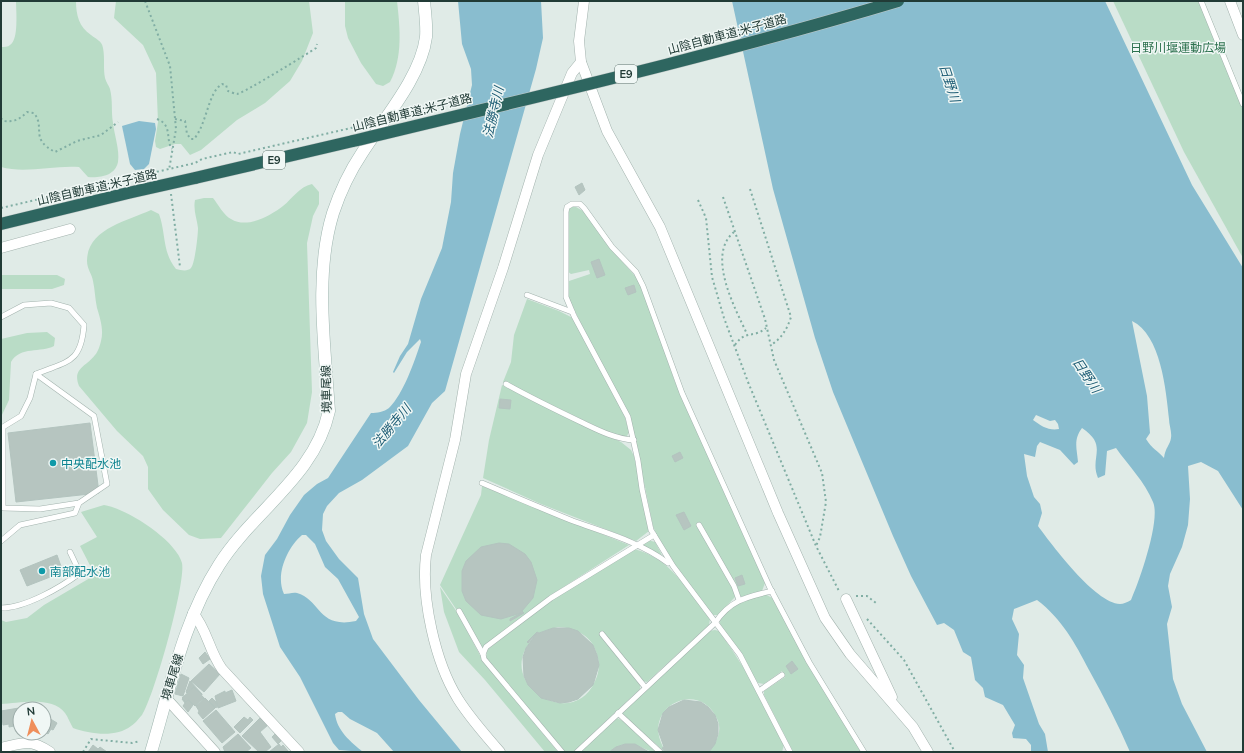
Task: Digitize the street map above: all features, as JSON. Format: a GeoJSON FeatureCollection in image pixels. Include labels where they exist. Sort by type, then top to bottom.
{"type":"FeatureCollection","features":[{"type":"Feature","properties":{"kind":"highway","name":"山陰自動車道;米子道路"},"geometry":{"type":"LineString","coordinates":[[1,216],[194,175],[352,134],[706,48],[877,1]]}},
{"type":"Feature","properties":{"kind":"highway","name":"山陰自動車道;米子道路"},"geometry":{"type":"LineString","coordinates":[[352,134],[706,54],[827,22],[898,1]]}},
{"type":"Feature","properties":{"kind":"highway","name":"山陰自動車道;米子道路"},"geometry":{"type":"LineString","coordinates":[[1,224],[127,190]]}},
{"type":"Feature","properties":{"kind":"main road","name":"境車尾線"},"geometry":{"type":"LineString","coordinates":[[151,752],[166,698],[193,613],[205,588],[234,542],[297,475],[314,450],[325,429],[329,411],[323,301],[325,254],[333,213],[347,178],[362,153],[397,102],[416,69],[426,38],[424,1]]}},
{"type":"Feature","properties":{"kind":"street"},"geometry":{"type":"LineString","coordinates":[[584,1],[579,41],[580,62],[607,130],[660,227],[778,513],[825,618],[850,654],[913,727],[928,752]]}},
{"type":"Feature","properties":{"kind":"street"},"geometry":{"type":"LineString","coordinates":[[1230,1],[1243,35]]}},
{"type":"Feature","properties":{"kind":"street"},"geometry":{"type":"LineString","coordinates":[[500,752],[458,700],[445,673],[439,656],[426,600],[424,572],[426,555],[455,440],[466,374],[540,149],[572,73],[580,62]]}},
{"type":"Feature","properties":{"kind":"street"},"geometry":{"type":"LineString","coordinates":[[1,248],[70,229]]}},
{"type":"Feature","properties":{"kind":"street"},"geometry":{"type":"LineString","coordinates":[[846,599],[897,707]]}},
{"type":"Feature","properties":{"kind":"street"},"geometry":{"type":"LineString","coordinates":[[193,613],[202,623],[212,654],[222,669],[299,752]]}},
{"type":"Feature","properties":{"kind":"street"},"geometry":{"type":"LineString","coordinates":[[166,698],[215,752]]}},
{"type":"Feature","properties":{"kind":"street"},"geometry":{"type":"LineString","coordinates":[[1,748],[31,742],[38,744],[50,752]]}},
{"type":"Feature","properties":{"kind":"lane"},"geometry":{"type":"LineString","coordinates":[[1201,1],[1243,104]]}},
{"type":"Feature","properties":{"kind":"lane"},"geometry":{"type":"LineString","coordinates":[[789,751],[740,655],[673,566],[654,535],[648,518],[634,440],[625,410],[572,312],[566,297],[567,207],[576,204],[584,208],[612,247],[636,272],[643,286],[668,360],[682,393],[772,591],[809,662],[864,752]]}},
{"type":"Feature","properties":{"kind":"lane"},"geometry":{"type":"LineString","coordinates":[[527,295],[572,312]]}},
{"type":"Feature","properties":{"kind":"lane"},"geometry":{"type":"LineString","coordinates":[[1,317],[24,305],[51,303],[69,308],[84,325],[83,343],[71,361],[36,374]]}},
{"type":"Feature","properties":{"kind":"lane"},"geometry":{"type":"LineString","coordinates":[[36,374],[94,416],[107,484],[79,503],[40,509],[3,508],[3,427],[21,416],[30,398],[36,374]]}},
{"type":"Feature","properties":{"kind":"lane"},"geometry":{"type":"LineString","coordinates":[[506,384],[536,401],[603,432],[622,439],[634,440]]}},
{"type":"Feature","properties":{"kind":"lane"},"geometry":{"type":"LineString","coordinates":[[482,483],[538,508],[637,544],[653,552],[673,566]]}},
{"type":"Feature","properties":{"kind":"lane"},"geometry":{"type":"LineString","coordinates":[[1,541],[20,525],[75,513],[79,503]]}},
{"type":"Feature","properties":{"kind":"lane"},"geometry":{"type":"LineString","coordinates":[[699,525],[740,600]]}},
{"type":"Feature","properties":{"kind":"lane"},"geometry":{"type":"LineString","coordinates":[[483,654],[486,648],[551,598],[654,535]]}},
{"type":"Feature","properties":{"kind":"lane"},"geometry":{"type":"LineString","coordinates":[[1,608],[9,608],[28,603],[80,573],[70,552]]}},
{"type":"Feature","properties":{"kind":"lane"},"geometry":{"type":"LineString","coordinates":[[577,752],[715,623],[721,614],[740,600],[772,591]]}},
{"type":"Feature","properties":{"kind":"lane"},"geometry":{"type":"LineString","coordinates":[[459,611],[483,654],[484,659],[562,752]]}},
{"type":"Feature","properties":{"kind":"lane"},"geometry":{"type":"LineString","coordinates":[[602,634],[645,687]]}},
{"type":"Feature","properties":{"kind":"lane"},"geometry":{"type":"LineString","coordinates":[[759,691],[782,675]]}},
{"type":"Feature","properties":{"kind":"lane"},"geometry":{"type":"LineString","coordinates":[[618,713],[660,752]]}},
{"type":"Feature","properties":{"kind":"path"},"geometry":{"type":"LineString","coordinates":[[145,1],[165,49],[170,66],[176,129],[169,165],[169,173]]}},
{"type":"Feature","properties":{"kind":"path"},"geometry":{"type":"LineString","coordinates":[[175,119],[185,121],[187,134],[191,139],[194,139],[200,132],[213,93],[218,87],[222,84],[226,85],[228,91],[238,94],[307,54],[316,48],[317,44]]}},
{"type":"Feature","properties":{"kind":"path"},"geometry":{"type":"LineString","coordinates":[[1,118],[3,121],[13,122],[21,118],[27,112],[34,113],[37,117],[39,139],[55,152],[76,141],[101,135],[118,122]]}},
{"type":"Feature","properties":{"kind":"path"},"geometry":{"type":"LineString","coordinates":[[157,119],[162,121],[167,127],[172,149]]}},
{"type":"Feature","properties":{"kind":"path"},"geometry":{"type":"LineString","coordinates":[[1,208],[195,163],[202,159],[233,152],[238,154],[352,134]]}},
{"type":"Feature","properties":{"kind":"path"},"geometry":{"type":"LineString","coordinates":[[170,188],[172,217],[180,267]]}},
{"type":"Feature","properties":{"kind":"path"},"geometry":{"type":"LineString","coordinates":[[750,189],[791,317],[787,328],[779,339],[771,345]]}},
{"type":"Feature","properties":{"kind":"path"},"geometry":{"type":"LineString","coordinates":[[723,197],[767,327],[774,360],[822,473],[826,502],[820,536],[816,546]]}},
{"type":"Feature","properties":{"kind":"path"},"geometry":{"type":"LineString","coordinates":[[698,200],[706,218],[712,277],[735,346],[816,546],[836,587],[846,599],[861,595],[867,596],[876,603]]}},
{"type":"Feature","properties":{"kind":"path"},"geometry":{"type":"LineString","coordinates":[[734,232],[727,237],[722,247],[721,260],[731,299],[747,334]]}},
{"type":"Feature","properties":{"kind":"path"},"geometry":{"type":"LineString","coordinates":[[735,346],[740,338],[747,334],[755,335],[767,327]]}},
{"type":"Feature","properties":{"kind":"path"},"geometry":{"type":"LineString","coordinates":[[851,609],[868,619],[904,660],[955,752]]}},
{"type":"Feature","properties":{"kind":"path"},"geometry":{"type":"LineString","coordinates":[[83,752],[91,739],[132,743],[140,741]]}},
{"type":"Feature","properties":{"kind":"green space"},"geometry":{"type":"Polygon","coordinates":[[[16,1],[76,1],[78,16],[81,24],[87,32],[101,44],[104,52],[105,78],[111,93],[112,119],[118,152],[118,162],[114,170],[110,173],[97,177],[88,177],[79,167],[20,170],[1,167],[1,47],[9,46],[15,37],[16,1]]]}},
{"type":"Feature","properties":{"kind":"green space"},"geometry":{"type":"Polygon","coordinates":[[[116,1],[309,1],[313,33],[302,61],[290,81],[265,103],[237,120],[201,150],[190,155],[181,144],[175,144],[160,149],[156,147],[155,141],[158,122],[156,73],[143,45],[114,18],[116,1]]]}},
{"type":"Feature","properties":{"kind":"green space"},"geometry":{"type":"Polygon","coordinates":[[[345,1],[397,1],[400,32],[399,53],[390,82],[383,86],[376,84],[361,63],[348,38],[345,26],[345,1]]]}},
{"type":"Feature","properties":{"kind":"green space","name":"日野川堰運動広場"},"geometry":{"type":"Polygon","coordinates":[[[1113,1],[1204,1],[1243,97],[1243,258],[1184,152],[1113,1]]]}},
{"type":"Feature","properties":{"kind":"green space"},"geometry":{"type":"Polygon","coordinates":[[[312,184],[319,192],[319,204],[313,216],[307,243],[312,392],[307,423],[291,452],[272,473],[221,538],[200,539],[189,535],[163,510],[148,489],[148,467],[143,456],[117,431],[79,386],[77,375],[81,368],[96,354],[102,337],[93,281],[87,264],[89,250],[94,241],[110,228],[151,210],[159,214],[166,249],[172,263],[176,269],[188,270],[191,268],[194,261],[196,249],[198,228],[195,200],[213,198],[228,217],[237,222],[244,223],[258,220],[272,214],[300,190],[307,185],[312,184]]]}},
{"type":"Feature","properties":{"kind":"green space"},"geometry":{"type":"Polygon","coordinates":[[[570,207],[576,207],[583,211],[611,249],[636,277],[643,290],[675,382],[765,583],[762,591],[741,597],[731,579],[735,597],[718,615],[712,615],[672,561],[658,538],[653,526],[633,429],[569,299],[567,284],[569,281],[590,274],[589,270],[571,274],[567,271],[568,213],[570,207]]]}},
{"type":"Feature","properties":{"kind":"green space"},"geometry":{"type":"Polygon","coordinates":[[[1,275],[57,275],[65,279],[64,285],[52,289],[1,289],[1,275]]]}},
{"type":"Feature","properties":{"kind":"green space"},"geometry":{"type":"Polygon","coordinates":[[[527,299],[573,318],[624,414],[629,432],[627,436],[617,436],[503,382],[511,362],[514,335],[527,299]]]}},
{"type":"Feature","properties":{"kind":"green space"},"geometry":{"type":"Polygon","coordinates":[[[47,332],[55,338],[54,346],[25,352],[15,357],[11,362],[9,400],[1,417],[1,339],[27,333],[47,332]]]}},
{"type":"Feature","properties":{"kind":"green space"},"geometry":{"type":"Polygon","coordinates":[[[502,385],[621,442],[631,450],[634,456],[649,531],[636,541],[541,504],[483,478],[489,440],[502,385]]]}},
{"type":"Feature","properties":{"kind":"green space"},"geometry":{"type":"Polygon","coordinates":[[[482,486],[629,545],[548,597],[482,648],[440,585],[481,495],[482,486]]]}},
{"type":"Feature","properties":{"kind":"green space"},"geometry":{"type":"Polygon","coordinates":[[[104,505],[125,512],[149,526],[160,535],[178,554],[182,563],[182,575],[174,615],[154,686],[142,715],[125,730],[118,732],[103,734],[73,728],[65,713],[52,704],[52,701],[12,701],[12,703],[1,704],[1,620],[6,622],[27,618],[44,605],[95,575],[80,546],[97,537],[81,512],[104,505]]]}},
{"type":"Feature","properties":{"kind":"green space"},"geometry":{"type":"Polygon","coordinates":[[[648,540],[655,542],[662,555],[640,545],[648,540]]]}},
{"type":"Feature","properties":{"kind":"green space"},"geometry":{"type":"Polygon","coordinates":[[[634,549],[647,553],[669,568],[678,577],[710,619],[709,625],[647,682],[643,681],[600,634],[640,685],[640,689],[573,752],[563,752],[486,659],[487,650],[553,599],[634,549]],[[558,627],[539,633],[537,632],[527,643],[537,635],[524,652],[522,668],[527,683],[539,695],[553,702],[569,703],[584,696],[595,681],[599,669],[599,661],[597,653],[589,639],[575,630],[558,627]]]}},
{"type":"Feature","properties":{"kind":"green space"},"geometry":{"type":"Polygon","coordinates":[[[440,587],[457,612],[483,661],[558,752],[545,752],[485,680],[459,652],[444,612],[440,587]]]}},
{"type":"Feature","properties":{"kind":"green space"},"geometry":{"type":"Polygon","coordinates":[[[765,594],[774,599],[800,650],[862,752],[793,752],[764,695],[764,691],[785,677],[782,671],[764,684],[758,683],[720,624],[721,618],[725,612],[731,608],[765,594]]]}},
{"type":"Feature","properties":{"kind":"green space"},"geometry":{"type":"Polygon","coordinates":[[[708,631],[719,631],[729,645],[770,715],[784,745],[782,752],[709,752],[718,737],[719,725],[710,708],[700,701],[688,699],[676,702],[667,709],[660,719],[658,732],[663,747],[662,748],[665,752],[623,715],[623,711],[708,631]]]}},
{"type":"Feature","properties":{"kind":"green space"},"geometry":{"type":"Polygon","coordinates":[[[617,718],[623,721],[656,752],[627,744],[621,745],[607,752],[579,752],[617,718]]]}},
{"type":"Feature","properties":{"kind":"water","name":"法勝寺川"},"geometry":{"type":"Polygon","coordinates":[[[458,1],[541,1],[543,38],[536,69],[445,391],[432,403],[408,446],[362,480],[339,493],[327,506],[323,514],[322,530],[326,541],[339,559],[358,578],[364,614],[373,639],[419,700],[462,752],[394,752],[377,733],[350,719],[342,712],[335,714],[339,726],[345,736],[363,752],[339,750],[333,743],[300,677],[280,647],[263,594],[261,576],[265,555],[277,539],[290,515],[304,495],[317,484],[328,478],[371,413],[389,408],[404,386],[412,368],[421,342],[420,339],[407,352],[394,373],[393,372],[400,356],[408,344],[421,299],[442,248],[451,202],[453,173],[460,134],[472,85],[471,69],[462,44],[458,1]],[[302,535],[297,540],[287,554],[284,562],[281,579],[284,594],[297,593],[305,597],[311,601],[327,618],[334,621],[356,621],[359,617],[338,579],[325,567],[315,544],[306,535],[302,535]]]}},
{"type":"Feature","properties":{"kind":"water","name":"日野川"},"geometry":{"type":"Polygon","coordinates":[[[732,1],[1105,1],[1192,185],[1243,268],[1243,510],[1218,471],[1201,462],[1188,466],[1190,499],[1188,525],[1182,547],[1170,574],[1168,586],[1172,607],[1167,624],[1173,679],[1182,704],[1207,752],[1130,752],[1121,731],[1073,641],[1054,615],[1037,600],[1014,609],[1012,619],[1019,634],[1017,655],[1024,665],[1023,678],[1039,724],[1045,734],[1048,752],[1031,752],[1031,745],[1026,739],[1013,738],[1012,733],[1015,725],[1003,705],[985,697],[983,688],[975,680],[971,657],[963,652],[954,630],[944,623],[937,625],[911,576],[893,536],[833,392],[815,338],[773,189],[732,1]],[[1132,321],[1147,396],[1150,433],[1146,439],[1150,445],[1164,458],[1171,438],[1171,433],[1164,379],[1156,351],[1150,338],[1142,328],[1132,321]],[[1036,415],[1033,420],[1045,428],[1059,429],[1055,420],[1050,421],[1036,415]],[[1082,428],[1079,432],[1076,445],[1078,462],[1074,465],[1060,450],[1040,442],[1037,446],[1035,457],[1024,454],[1027,476],[1034,497],[1040,504],[1042,513],[1038,526],[1053,546],[1087,584],[1110,601],[1123,604],[1131,600],[1144,566],[1154,522],[1155,511],[1153,502],[1141,481],[1116,448],[1107,451],[1105,475],[1098,478],[1096,471],[1097,446],[1095,440],[1082,428]]]}},
{"type":"Feature","properties":{"kind":"water"},"geometry":{"type":"Polygon","coordinates":[[[139,121],[155,123],[156,129],[149,164],[144,169],[135,170],[130,164],[122,126],[139,121]]]}},
{"type":"Feature","properties":{"kind":"building"},"geometry":{"type":"Polygon","coordinates":[[[582,183],[585,190],[579,195],[575,187],[582,183]]]}},
{"type":"Feature","properties":{"kind":"building"},"geometry":{"type":"Polygon","coordinates":[[[599,259],[605,275],[597,278],[591,262],[599,259]]]}},
{"type":"Feature","properties":{"kind":"building"},"geometry":{"type":"Polygon","coordinates":[[[634,285],[636,292],[628,295],[625,288],[634,285]]]}},
{"type":"Feature","properties":{"kind":"building"},"geometry":{"type":"Polygon","coordinates":[[[500,399],[511,400],[510,409],[499,408],[500,399]]]}},
{"type":"Feature","properties":{"kind":"building","name":"中央配水池"},"geometry":{"type":"Polygon","coordinates":[[[90,423],[99,493],[16,502],[8,433],[90,423]]]}},
{"type":"Feature","properties":{"kind":"building"},"geometry":{"type":"Polygon","coordinates":[[[680,452],[683,458],[675,462],[672,456],[680,452]]]}},
{"type":"Feature","properties":{"kind":"building"},"geometry":{"type":"Polygon","coordinates":[[[684,512],[691,526],[684,530],[676,515],[684,512]]]}},
{"type":"Feature","properties":{"kind":"building"},"geometry":{"type":"Polygon","coordinates":[[[499,543],[509,544],[525,554],[531,562],[537,580],[533,598],[522,611],[524,613],[510,621],[510,619],[521,613],[501,619],[481,615],[466,601],[462,591],[462,571],[466,561],[481,547],[499,543]]]}},
{"type":"Feature","properties":{"kind":"building","name":"南部配水池"},"geometry":{"type":"Polygon","coordinates":[[[57,555],[63,572],[27,586],[20,570],[57,555]]]}},
{"type":"Feature","properties":{"kind":"building"},"geometry":{"type":"Polygon","coordinates":[[[742,575],[745,584],[738,586],[735,578],[742,575]]]}},
{"type":"Feature","properties":{"kind":"building"},"geometry":{"type":"Polygon","coordinates":[[[553,628],[569,628],[578,631],[593,645],[597,655],[599,665],[593,685],[578,699],[569,702],[560,703],[541,698],[528,685],[524,676],[523,657],[526,648],[536,634],[528,643],[527,642],[537,632],[539,633],[553,628]]]}},
{"type":"Feature","properties":{"kind":"building"},"geometry":{"type":"Polygon","coordinates":[[[205,652],[210,659],[203,664],[199,658],[205,652]]]}},
{"type":"Feature","properties":{"kind":"building"},"geometry":{"type":"Polygon","coordinates":[[[792,661],[798,669],[791,674],[786,666],[792,661]]]}},
{"type":"Feature","properties":{"kind":"building"},"geometry":{"type":"Polygon","coordinates":[[[209,664],[220,674],[204,692],[191,681],[209,664]]]}},
{"type":"Feature","properties":{"kind":"building"},"geometry":{"type":"Polygon","coordinates":[[[181,674],[189,678],[183,696],[175,694],[181,674]]]}},
{"type":"Feature","properties":{"kind":"building"},"geometry":{"type":"Polygon","coordinates":[[[190,681],[202,695],[194,687],[187,693],[186,692],[190,681]]]}},
{"type":"Feature","properties":{"kind":"building"},"geometry":{"type":"Polygon","coordinates":[[[194,687],[204,698],[195,706],[189,700],[186,702],[182,698],[194,687]]]}},
{"type":"Feature","properties":{"kind":"building"},"geometry":{"type":"Polygon","coordinates":[[[232,690],[236,701],[218,708],[215,696],[225,691],[225,693],[232,690]]]}},
{"type":"Feature","properties":{"kind":"building"},"geometry":{"type":"Polygon","coordinates":[[[205,698],[215,708],[203,719],[198,713],[199,711],[196,706],[205,698]]]}},
{"type":"Feature","properties":{"kind":"building"},"geometry":{"type":"Polygon","coordinates":[[[212,698],[216,702],[216,708],[209,701],[212,698]]]}},
{"type":"Feature","properties":{"kind":"building"},"geometry":{"type":"Polygon","coordinates":[[[182,699],[186,702],[188,700],[193,705],[188,712],[183,706],[185,703],[182,699]]]}},
{"type":"Feature","properties":{"kind":"building"},"geometry":{"type":"Polygon","coordinates":[[[684,700],[701,702],[715,715],[718,724],[718,734],[715,744],[709,752],[665,752],[662,748],[664,747],[658,730],[663,713],[669,707],[684,700]]]}},
{"type":"Feature","properties":{"kind":"building"},"geometry":{"type":"Polygon","coordinates":[[[12,709],[12,726],[9,727],[9,724],[3,725],[1,711],[12,709]]]}},
{"type":"Feature","properties":{"kind":"building"},"geometry":{"type":"Polygon","coordinates":[[[216,710],[235,732],[222,743],[203,721],[216,710]]]}},
{"type":"Feature","properties":{"kind":"building"},"geometry":{"type":"Polygon","coordinates":[[[244,717],[248,720],[250,717],[253,720],[240,733],[234,727],[244,717]]]}},
{"type":"Feature","properties":{"kind":"building"},"geometry":{"type":"Polygon","coordinates":[[[261,717],[268,725],[260,732],[271,747],[265,752],[259,752],[242,736],[261,717]]]}},
{"type":"Feature","properties":{"kind":"building"},"geometry":{"type":"Polygon","coordinates":[[[52,720],[57,723],[52,730],[52,720]]]}},
{"type":"Feature","properties":{"kind":"building"},"geometry":{"type":"Polygon","coordinates":[[[276,733],[282,740],[278,744],[272,737],[276,733]]]}},
{"type":"Feature","properties":{"kind":"building"},"geometry":{"type":"Polygon","coordinates":[[[238,734],[251,748],[246,752],[225,752],[223,747],[238,734]]]}},
{"type":"Feature","properties":{"kind":"building"},"geometry":{"type":"Polygon","coordinates":[[[279,744],[281,747],[283,745],[288,751],[269,752],[279,744]]]}},
{"type":"Feature","properties":{"kind":"building"},"geometry":{"type":"Polygon","coordinates":[[[625,744],[635,744],[649,752],[609,752],[616,747],[625,744]]]}},
{"type":"Feature","properties":{"kind":"building"},"geometry":{"type":"Polygon","coordinates":[[[93,745],[98,749],[100,747],[107,752],[88,752],[93,745]]]}},
{"type":"Feature","properties":{"kind":"place","name":"中央配水池"},"geometry":{"type":"Point","coordinates":[53,463]}},
{"type":"Feature","properties":{"kind":"place","name":"南部配水池"},"geometry":{"type":"Point","coordinates":[42,571]}}]}
